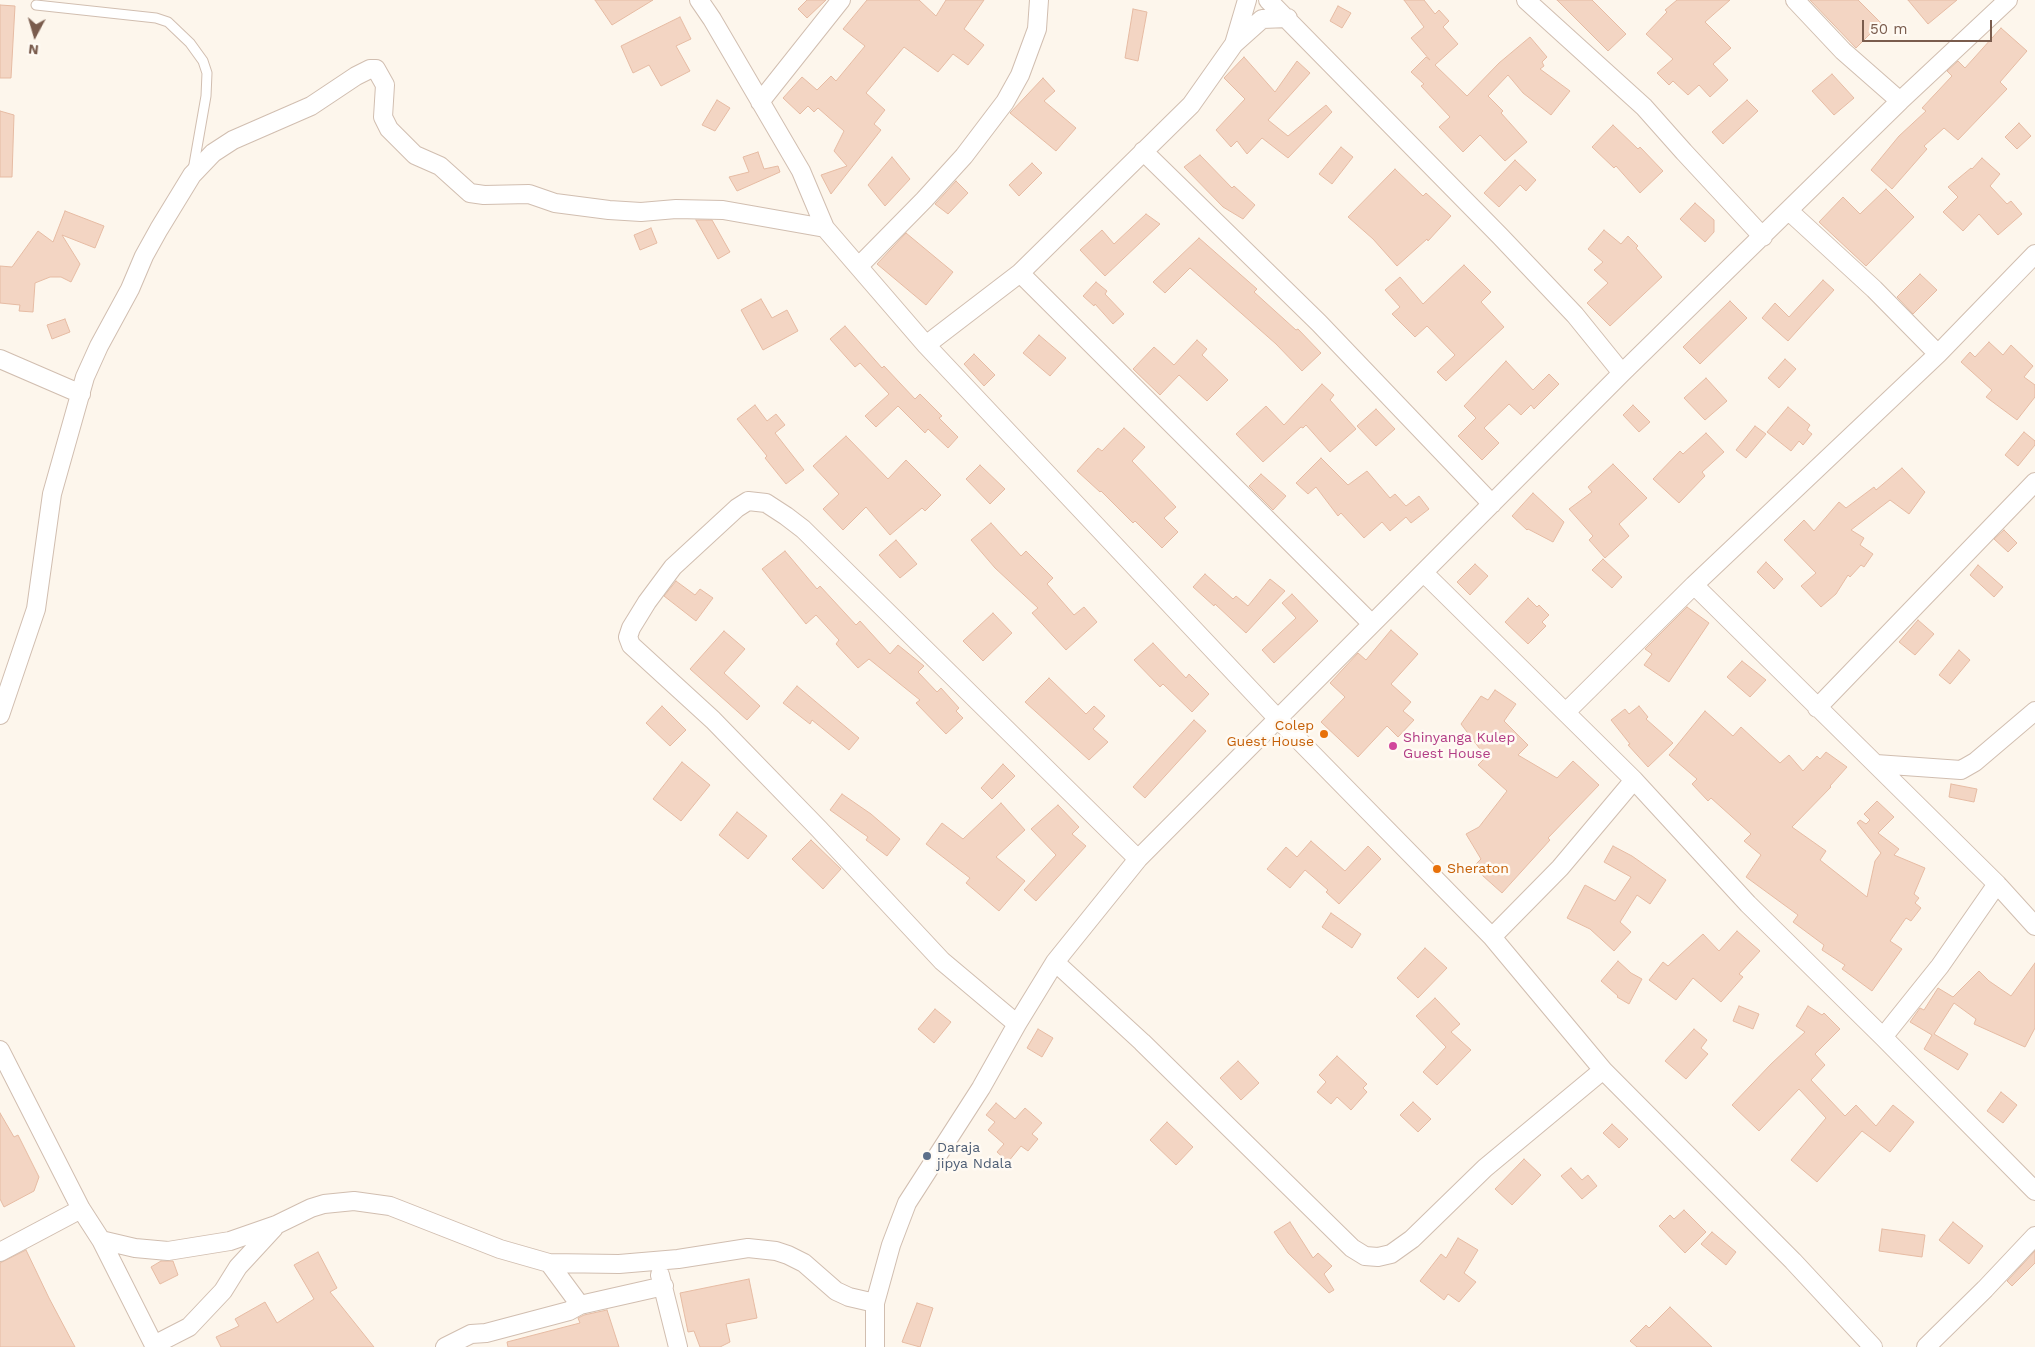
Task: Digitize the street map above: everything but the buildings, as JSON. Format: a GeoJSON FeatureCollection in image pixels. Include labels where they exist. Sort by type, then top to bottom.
{"type":"FeatureCollection","features":[{"type":"Feature","properties":{"kind":"street"},"geometry":{"type":"LineString","coordinates":[[699,0],[712,18],[801,171],[825,228],[926,345],[1279,720],[1492,937],[1603,1070],[1793,1261],[1873,1347]]}},
{"type":"Feature","properties":{"kind":"street"},"geometry":{"type":"LineString","coordinates":[[760,102],[841,0]]}},
{"type":"Feature","properties":{"kind":"street"},"geometry":{"type":"LineString","coordinates":[[859,266],[958,163],[1005,102],[1020,75],[1037,29],[1039,0]]}},
{"type":"Feature","properties":{"kind":"street"},"geometry":{"type":"LineString","coordinates":[[1234,44],[1247,0]]}},
{"type":"Feature","properties":{"kind":"street"},"geometry":{"type":"LineString","coordinates":[[1268,0],[1288,18],[1575,315],[1622,373]]}},
{"type":"Feature","properties":{"kind":"street"},"geometry":{"type":"LineString","coordinates":[[1526,0],[1644,107],[1763,237]]}},
{"type":"Feature","properties":{"kind":"street"},"geometry":{"type":"LineString","coordinates":[[1794,0],[1843,51],[1900,101]]}},
{"type":"Feature","properties":{"kind":"street"},"geometry":{"type":"LineString","coordinates":[[875,1347],[875,1303],[891,1244],[906,1203],[981,1088],[1055,962],[1138,859],[1279,720],[1622,373],[1900,101],[2008,0]]}},
{"type":"Feature","properties":{"kind":"street"},"geometry":{"type":"LineString","coordinates":[[926,345],[1020,273],[1191,105],[1234,44],[1262,19],[1288,18]]}},
{"type":"Feature","properties":{"kind":"street"},"geometry":{"type":"LineString","coordinates":[[0,715],[36,609],[52,494],[85,377],[99,346],[130,289],[144,256],[192,175],[213,152],[233,140],[311,106],[356,76],[373,68],[377,70],[385,85],[383,117],[389,129],[415,155],[440,166],[470,193],[529,194],[555,203],[609,210],[641,212],[702,209],[723,210],[825,228]]}},
{"type":"Feature","properties":{"kind":"street"},"geometry":{"type":"LineString","coordinates":[[1144,151],[1319,323],[1492,504]]}},
{"type":"Feature","properties":{"kind":"street"},"geometry":{"type":"LineString","coordinates":[[1789,211],[1874,289],[1938,354]]}},
{"type":"Feature","properties":{"kind":"street"},"geometry":{"type":"LineString","coordinates":[[1566,712],[1694,585],[1938,354],[2035,254]]}},
{"type":"Feature","properties":{"kind":"street"},"geometry":{"type":"LineString","coordinates":[[1020,273],[1372,624]]}},
{"type":"Feature","properties":{"kind":"street"},"geometry":{"type":"LineString","coordinates":[[0,359],[81,394]]}},
{"type":"Feature","properties":{"kind":"street"},"geometry":{"type":"LineString","coordinates":[[1817,708],[2035,482]]}},
{"type":"Feature","properties":{"kind":"street"},"geometry":{"type":"LineString","coordinates":[[1017,1024],[942,961],[819,829],[713,720],[631,645],[628,639],[631,628],[673,567],[737,508],[748,501],[766,503],[786,516],[810,536],[1138,859]]}},
{"type":"Feature","properties":{"kind":"street"},"geometry":{"type":"LineString","coordinates":[[1424,573],[1634,780],[1748,904],[2035,1191]]}},
{"type":"Feature","properties":{"kind":"street"},"geometry":{"type":"LineString","coordinates":[[1694,585],[1997,884],[2035,926]]}},
{"type":"Feature","properties":{"kind":"street"},"geometry":{"type":"LineString","coordinates":[[1876,764],[1961,770],[1975,762],[2035,711]]}},
{"type":"Feature","properties":{"kind":"street"},"geometry":{"type":"LineString","coordinates":[[1492,937],[1560,868],[1634,780]]}},
{"type":"Feature","properties":{"kind":"street"},"geometry":{"type":"LineString","coordinates":[[1884,1038],[1940,966],[1997,884]]}},
{"type":"Feature","properties":{"kind":"street"},"geometry":{"type":"LineString","coordinates":[[1055,962],[1142,1042],[1352,1248],[1365,1256],[1378,1257],[1391,1254],[1412,1240],[1485,1168],[1603,1070]]}},
{"type":"Feature","properties":{"kind":"street"},"geometry":{"type":"LineString","coordinates":[[0,1050],[81,1209],[101,1240],[150,1345],[189,1327],[222,1291],[238,1267],[276,1225]]}},
{"type":"Feature","properties":{"kind":"street"},"geometry":{"type":"LineString","coordinates":[[101,1240],[135,1248],[168,1251],[230,1241],[276,1225],[310,1208],[324,1204],[354,1201],[390,1206],[500,1249],[549,1263],[619,1264],[656,1261],[748,1248],[776,1252],[788,1255],[804,1263],[836,1290],[849,1297],[875,1303]]}},
{"type":"Feature","properties":{"kind":"street"},"geometry":{"type":"LineString","coordinates":[[0,1252],[81,1209]]}},
{"type":"Feature","properties":{"kind":"street"},"geometry":{"type":"LineString","coordinates":[[1926,1347],[2035,1236]]}},
{"type":"Feature","properties":{"kind":"street"},"geometry":{"type":"LineString","coordinates":[[656,1261],[664,1286],[678,1347]]}},
{"type":"Feature","properties":{"kind":"street"},"geometry":{"type":"LineString","coordinates":[[549,1263],[580,1305]]}},
{"type":"Feature","properties":{"kind":"street"},"geometry":{"type":"LineString","coordinates":[[446,1347],[468,1334],[486,1333],[569,1311],[580,1305],[664,1286]]}},
{"type":"Feature","properties":{"kind":"lane"},"geometry":{"type":"LineString","coordinates":[[36,5],[156,18],[168,22],[190,43],[203,61],[207,73],[206,96],[192,175]]}},
{"type":"Feature","properties":{"kind":"place","name":"Colep Guest House"},"geometry":{"type":"Point","coordinates":[1324,734]}},
{"type":"Feature","properties":{"kind":"place","name":"Shinyanga Kulep Guest House"},"geometry":{"type":"Point","coordinates":[1393,746]}},
{"type":"Feature","properties":{"kind":"place","name":"Sheraton"},"geometry":{"type":"Point","coordinates":[1437,869]}},
{"type":"Feature","properties":{"kind":"place","name":"Daraja jipya Ndala"},"geometry":{"type":"Point","coordinates":[927,1156]}}]}
